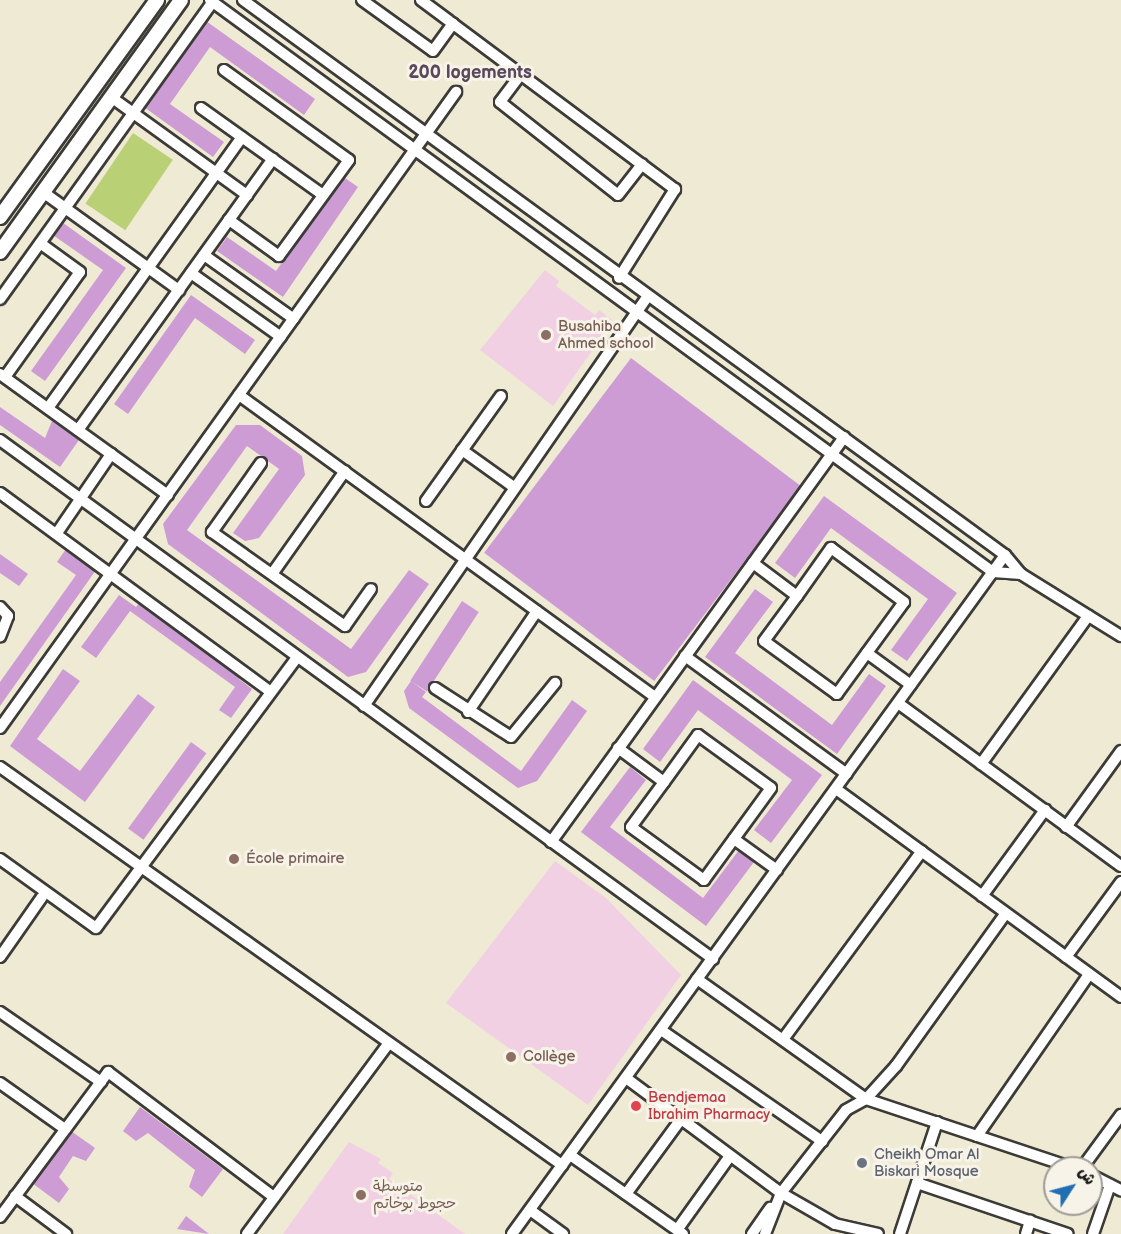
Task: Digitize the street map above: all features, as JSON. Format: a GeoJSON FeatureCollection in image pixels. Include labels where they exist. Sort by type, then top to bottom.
{"type":"FeatureCollection","features":[{"type":"Feature","properties":{"kind":"main road"},"geometry":{"type":"LineString","coordinates":[[0,217],[157,0]]}},
{"type":"Feature","properties":{"kind":"main road"},"geometry":{"type":"LineString","coordinates":[[0,252],[181,0]]}},
{"type":"Feature","properties":{"kind":"street"},"geometry":{"type":"LineString","coordinates":[[243,0],[426,138],[1005,555],[1021,574],[1121,636]]}},
{"type":"Feature","properties":{"kind":"street"},"geometry":{"type":"LineString","coordinates":[[362,0],[433,51],[453,23]]}},
{"type":"Feature","properties":{"kind":"street"},"geometry":{"type":"LineString","coordinates":[[421,0],[675,189],[620,278]]}},
{"type":"Feature","properties":{"kind":"street"},"geometry":{"type":"LineString","coordinates":[[0,299],[211,1],[414,152],[993,572],[1021,574]]}},
{"type":"Feature","properties":{"kind":"street"},"geometry":{"type":"LineString","coordinates":[[224,70],[348,160],[279,256],[229,220]]}},
{"type":"Feature","properties":{"kind":"street"},"geometry":{"type":"LineString","coordinates":[[521,74],[500,102],[618,195],[642,164]]}},
{"type":"Feature","properties":{"kind":"street"},"geometry":{"type":"LineString","coordinates":[[0,728],[426,138],[456,92]]}},
{"type":"Feature","properties":{"kind":"street"},"geometry":{"type":"LineString","coordinates":[[111,97],[247,195]]}},
{"type":"Feature","properties":{"kind":"street"},"geometry":{"type":"LineString","coordinates":[[201,108],[323,195]]}},
{"type":"Feature","properties":{"kind":"street"},"geometry":{"type":"LineString","coordinates":[[48,408],[242,137]]}},
{"type":"Feature","properties":{"kind":"street"},"geometry":{"type":"LineString","coordinates":[[78,430],[273,159]]}},
{"type":"Feature","properties":{"kind":"street"},"geometry":{"type":"LineString","coordinates":[[43,192],[179,290]]}},
{"type":"Feature","properties":{"kind":"street"},"geometry":{"type":"LineString","coordinates":[[40,243],[80,272],[2,375],[168,495]]}},
{"type":"Feature","properties":{"kind":"street"},"geometry":{"type":"LineString","coordinates":[[204,255],[294,320]]}},
{"type":"Feature","properties":{"kind":"street"},"geometry":{"type":"LineString","coordinates":[[191,273],[281,337]]}},
{"type":"Feature","properties":{"kind":"street"},"geometry":{"type":"LineString","coordinates":[[364,706],[647,298]]}},
{"type":"Feature","properties":{"kind":"street"},"geometry":{"type":"LineString","coordinates":[[239,395],[655,698]]}},
{"type":"Feature","properties":{"kind":"street"},"geometry":{"type":"LineString","coordinates":[[426,501],[501,396]]}},
{"type":"Feature","properties":{"kind":"street"},"geometry":{"type":"LineString","coordinates":[[551,842],[844,437]]}},
{"type":"Feature","properties":{"kind":"street"},"geometry":{"type":"LineString","coordinates":[[0,440],[713,960]]}},
{"type":"Feature","properties":{"kind":"street"},"geometry":{"type":"LineString","coordinates":[[462,450],[515,488]]}},
{"type":"Feature","properties":{"kind":"street"},"geometry":{"type":"LineString","coordinates":[[57,533],[111,454]]}},
{"type":"Feature","properties":{"kind":"street"},"geometry":{"type":"LineString","coordinates":[[261,463],[212,532],[345,626],[371,589]]}},
{"type":"Feature","properties":{"kind":"street"},"geometry":{"type":"LineString","coordinates":[[272,574],[345,471]]}},
{"type":"Feature","properties":{"kind":"street"},"geometry":{"type":"LineString","coordinates":[[0,493],[112,572],[271,692]]}},
{"type":"Feature","properties":{"kind":"street"},"geometry":{"type":"LineString","coordinates":[[831,548],[904,602],[837,694],[764,640],[797,596],[831,548]]}},
{"type":"Feature","properties":{"kind":"street"},"geometry":{"type":"LineString","coordinates":[[512,1234],[1005,555]]}},
{"type":"Feature","properties":{"kind":"street"},"geometry":{"type":"LineString","coordinates":[[753,563],[797,596]]}},
{"type":"Feature","properties":{"kind":"street"},"geometry":{"type":"LineString","coordinates":[[0,607],[8,616],[0,637]]}},
{"type":"Feature","properties":{"kind":"street"},"geometry":{"type":"LineString","coordinates":[[468,712],[537,611]]}},
{"type":"Feature","properties":{"kind":"street"},"geometry":{"type":"LineString","coordinates":[[981,764],[1088,616]]}},
{"type":"Feature","properties":{"kind":"street"},"geometry":{"type":"LineString","coordinates":[[867,653],[911,685]]}},
{"type":"Feature","properties":{"kind":"street"},"geometry":{"type":"LineString","coordinates":[[685,656],[846,774]]}},
{"type":"Feature","properties":{"kind":"street"},"geometry":{"type":"LineString","coordinates":[[0,859],[96,928],[297,657]]}},
{"type":"Feature","properties":{"kind":"street"},"geometry":{"type":"LineString","coordinates":[[435,688],[505,737],[518,735],[555,683]]}},
{"type":"Feature","properties":{"kind":"street"},"geometry":{"type":"LineString","coordinates":[[898,703],[1121,866]]}},
{"type":"Feature","properties":{"kind":"street"},"geometry":{"type":"LineString","coordinates":[[698,735],[771,788],[704,880],[631,827],[664,782],[698,735]]}},
{"type":"Feature","properties":{"kind":"street"},"geometry":{"type":"LineString","coordinates":[[618,748],[664,782]]}},
{"type":"Feature","properties":{"kind":"street"},"geometry":{"type":"LineString","coordinates":[[1066,826],[1121,751]]}},
{"type":"Feature","properties":{"kind":"street"},"geometry":{"type":"LineString","coordinates":[[0,767],[562,1165]]}},
{"type":"Feature","properties":{"kind":"street"},"geometry":{"type":"LineString","coordinates":[[836,789],[1121,997]]}},
{"type":"Feature","properties":{"kind":"street"},"geometry":{"type":"LineString","coordinates":[[982,896],[1044,810]]}},
{"type":"Feature","properties":{"kind":"street"},"geometry":{"type":"LineString","coordinates":[[734,839],[777,870]]}},
{"type":"Feature","properties":{"kind":"street"},"geometry":{"type":"LineString","coordinates":[[784,1038],[922,851]]}},
{"type":"Feature","properties":{"kind":"street"},"geometry":{"type":"LineString","coordinates":[[1066,957],[1121,882]]}},
{"type":"Feature","properties":{"kind":"street"},"geometry":{"type":"LineString","coordinates":[[0,957],[42,897]]}},
{"type":"Feature","properties":{"kind":"street"},"geometry":{"type":"LineString","coordinates":[[752,1234],[846,1110],[866,1099],[1006,913]]}},
{"type":"Feature","properties":{"kind":"street"},"geometry":{"type":"LineString","coordinates":[[977,1136],[1089,974]]}},
{"type":"Feature","properties":{"kind":"street"},"geometry":{"type":"LineString","coordinates":[[697,980],[784,1038],[866,1099],[1043,1158]]}},
{"type":"Feature","properties":{"kind":"street"},"geometry":{"type":"LineString","coordinates":[[0,1012],[101,1082]]}},
{"type":"Feature","properties":{"kind":"street"},"geometry":{"type":"LineString","coordinates":[[661,1030],[822,1141]]}},
{"type":"Feature","properties":{"kind":"street"},"geometry":{"type":"LineString","coordinates":[[247,1234],[389,1043]]}},
{"type":"Feature","properties":{"kind":"street"},"geometry":{"type":"LineString","coordinates":[[0,1217],[108,1072],[274,1197]]}},
{"type":"Feature","properties":{"kind":"street"},"geometry":{"type":"LineString","coordinates":[[626,1078],[781,1193],[835,1224],[878,1234]]}},
{"type":"Feature","properties":{"kind":"street"},"geometry":{"type":"LineString","coordinates":[[0,1083],[65,1130]]}},
{"type":"Feature","properties":{"kind":"street"},"geometry":{"type":"LineString","coordinates":[[1091,1156],[1121,1114]]}},
{"type":"Feature","properties":{"kind":"street"},"geometry":{"type":"LineString","coordinates":[[626,1194],[681,1119]]}},
{"type":"Feature","properties":{"kind":"street"},"geometry":{"type":"LineString","coordinates":[[900,1234],[937,1122]]}},
{"type":"Feature","properties":{"kind":"street"},"geometry":{"type":"LineString","coordinates":[[570,1155],[680,1232],[730,1156]]}},
{"type":"Feature","properties":{"kind":"street"},"geometry":{"type":"LineString","coordinates":[[1103,1181],[1121,1190]]}},
{"type":"Feature","properties":{"kind":"street"},"geometry":{"type":"LineString","coordinates":[[917,1182],[1068,1234]]}},
{"type":"Feature","properties":{"kind":"street"},"geometry":{"type":"LineString","coordinates":[[1093,1234],[1110,1185]]}},
{"type":"Feature","properties":{"kind":"street"},"geometry":{"type":"LineString","coordinates":[[765,1234],[781,1193]]}},
{"type":"Feature","properties":{"kind":"street"},"geometry":{"type":"LineString","coordinates":[[15,1196],[66,1234]]}},
{"type":"Feature","properties":{"kind":"street"},"geometry":{"type":"LineString","coordinates":[[530,1210],[562,1234]]}},
{"type":"Feature","properties":{"kind":"street"},"geometry":{"type":"LineString","coordinates":[[1026,1234],[1030,1221]]}},
{"type":"Feature","properties":{"kind":"shaded area","name":"Busahiba Ahmed school"},"geometry":{"type":"Polygon","coordinates":[[[545,270],[559,281],[556,286],[595,315],[599,310],[613,321],[553,406],[480,350],[545,270]]]}},
{"type":"Feature","properties":{"kind":"shaded area"},"geometry":{"type":"Polygon","coordinates":[[[555,861],[606,898],[681,975],[588,1105],[446,1003],[555,861]]]}},
{"type":"Feature","properties":{"kind":"shaded area","name":"متوسطة حجوط بوخاتم"},"geometry":{"type":"Polygon","coordinates":[[[349,1142],[381,1159],[378,1163],[393,1173],[389,1179],[465,1234],[283,1234],[349,1142]]]}},
{"type":"Feature","properties":{"kind":"green space"},"geometry":{"type":"Polygon","coordinates":[[[133,133],[173,160],[125,230],[85,203],[133,133]]]}},
{"type":"Feature","properties":{"kind":"building"},"geometry":{"type":"Polygon","coordinates":[[[206,21],[315,99],[304,115],[210,47],[170,104],[224,142],[213,157],[144,107],[206,21]]]}},
{"type":"Feature","properties":{"kind":"building"},"geometry":{"type":"Polygon","coordinates":[[[342,176],[358,187],[283,297],[217,251],[227,237],[276,271],[342,176]]]}},
{"type":"Feature","properties":{"kind":"building"},"geometry":{"type":"Polygon","coordinates":[[[59,220],[126,268],[45,381],[31,371],[103,270],[50,233],[59,220]]]}},
{"type":"Feature","properties":{"kind":"building"},"geometry":{"type":"Polygon","coordinates":[[[191,295],[255,340],[245,354],[195,318],[128,414],[114,404],[191,295]]]}},
{"type":"Feature","properties":{"kind":"building"},"geometry":{"type":"Polygon","coordinates":[[[631,358],[801,486],[654,681],[484,553],[631,358]]]}},
{"type":"Feature","properties":{"kind":"building"},"geometry":{"type":"Polygon","coordinates":[[[0,407],[45,438],[52,421],[79,440],[60,467],[0,425],[0,407]]]}},
{"type":"Feature","properties":{"kind":"building"},"geometry":{"type":"Polygon","coordinates":[[[236,425],[260,425],[302,456],[305,475],[259,538],[245,541],[233,533],[279,469],[247,446],[187,530],[351,649],[409,570],[429,584],[366,672],[348,677],[168,544],[163,524],[236,425]]]}},
{"type":"Feature","properties":{"kind":"building"},"geometry":{"type":"Polygon","coordinates":[[[824,496],[957,593],[907,661],[891,650],[928,599],[831,528],[795,578],[775,563],[824,496]]]}},
{"type":"Feature","properties":{"kind":"building"},"geometry":{"type":"Polygon","coordinates":[[[66,549],[96,570],[0,706],[0,682],[76,575],[57,562],[66,549]]]}},
{"type":"Feature","properties":{"kind":"building"},"geometry":{"type":"Polygon","coordinates":[[[0,554],[28,574],[19,586],[0,573],[0,554]]]}},
{"type":"Feature","properties":{"kind":"building"},"geometry":{"type":"Polygon","coordinates":[[[755,589],[773,602],[735,653],[832,725],[869,674],[886,686],[837,754],[705,657],[755,589]]]}},
{"type":"Feature","properties":{"kind":"building"},"geometry":{"type":"Polygon","coordinates":[[[119,595],[136,607],[140,602],[241,675],[239,679],[252,689],[231,718],[219,710],[235,687],[130,611],[96,658],[81,647],[119,595]]]}},
{"type":"Feature","properties":{"kind":"building"},"geometry":{"type":"Polygon","coordinates":[[[462,601],[479,612],[427,692],[410,681],[462,601]]]}},
{"type":"Feature","properties":{"kind":"building"},"geometry":{"type":"Polygon","coordinates":[[[63,669],[80,681],[37,739],[80,771],[138,694],[155,707],[85,802],[10,746],[63,669]]]}},
{"type":"Feature","properties":{"kind":"building"},"geometry":{"type":"Polygon","coordinates":[[[693,680],[822,775],[771,843],[754,830],[792,780],[698,710],[660,762],[643,749],[693,680]]]}},
{"type":"Feature","properties":{"kind":"building"},"geometry":{"type":"Polygon","coordinates":[[[411,681],[426,692],[422,697],[521,771],[572,700],[587,711],[537,781],[518,788],[409,708],[404,691],[411,681]]]}},
{"type":"Feature","properties":{"kind":"building"},"geometry":{"type":"Polygon","coordinates":[[[191,742],[206,753],[143,840],[128,829],[191,742]]]}},
{"type":"Feature","properties":{"kind":"building"},"geometry":{"type":"Polygon","coordinates":[[[630,767],[646,780],[610,827],[703,898],[739,850],[754,862],[706,926],[581,832],[630,767]]]}},
{"type":"Feature","properties":{"kind":"building"},"geometry":{"type":"Polygon","coordinates":[[[140,1107],[223,1169],[202,1197],[189,1187],[195,1170],[148,1133],[136,1141],[123,1131],[140,1107]]]}},
{"type":"Feature","properties":{"kind":"building"},"geometry":{"type":"Polygon","coordinates":[[[71,1131],[95,1148],[86,1161],[73,1156],[59,1177],[69,1189],[59,1203],[32,1183],[71,1131]]]}},
{"type":"Feature","properties":{"kind":"building"},"geometry":{"type":"Polygon","coordinates":[[[186,1216],[209,1234],[177,1229],[186,1216]]]}},
{"type":"Feature","properties":{"kind":"place","name":"Busahiba Ahmed school"},"geometry":{"type":"Point","coordinates":[546,335]}},
{"type":"Feature","properties":{"kind":"place","name":"École primaire"},"geometry":{"type":"Point","coordinates":[234,859]}},
{"type":"Feature","properties":{"kind":"place","name":"Collège"},"geometry":{"type":"Point","coordinates":[511,1057]}},
{"type":"Feature","properties":{"kind":"place","name":"Bendjemaa Ibrahim Pharmacy"},"geometry":{"type":"Point","coordinates":[636,1106]}},
{"type":"Feature","properties":{"kind":"place","name":"Cheikh Omar Al Biskari Mosque"},"geometry":{"type":"Point","coordinates":[862,1163]}},
{"type":"Feature","properties":{"kind":"place","name":"متوسطة حجوط بوخاتم"},"geometry":{"type":"Point","coordinates":[361,1195]}},
{"type":"Feature","properties":{"kind":"district","name":"200 logements"},"geometry":{"type":"Point","coordinates":[470,73]}}]}
